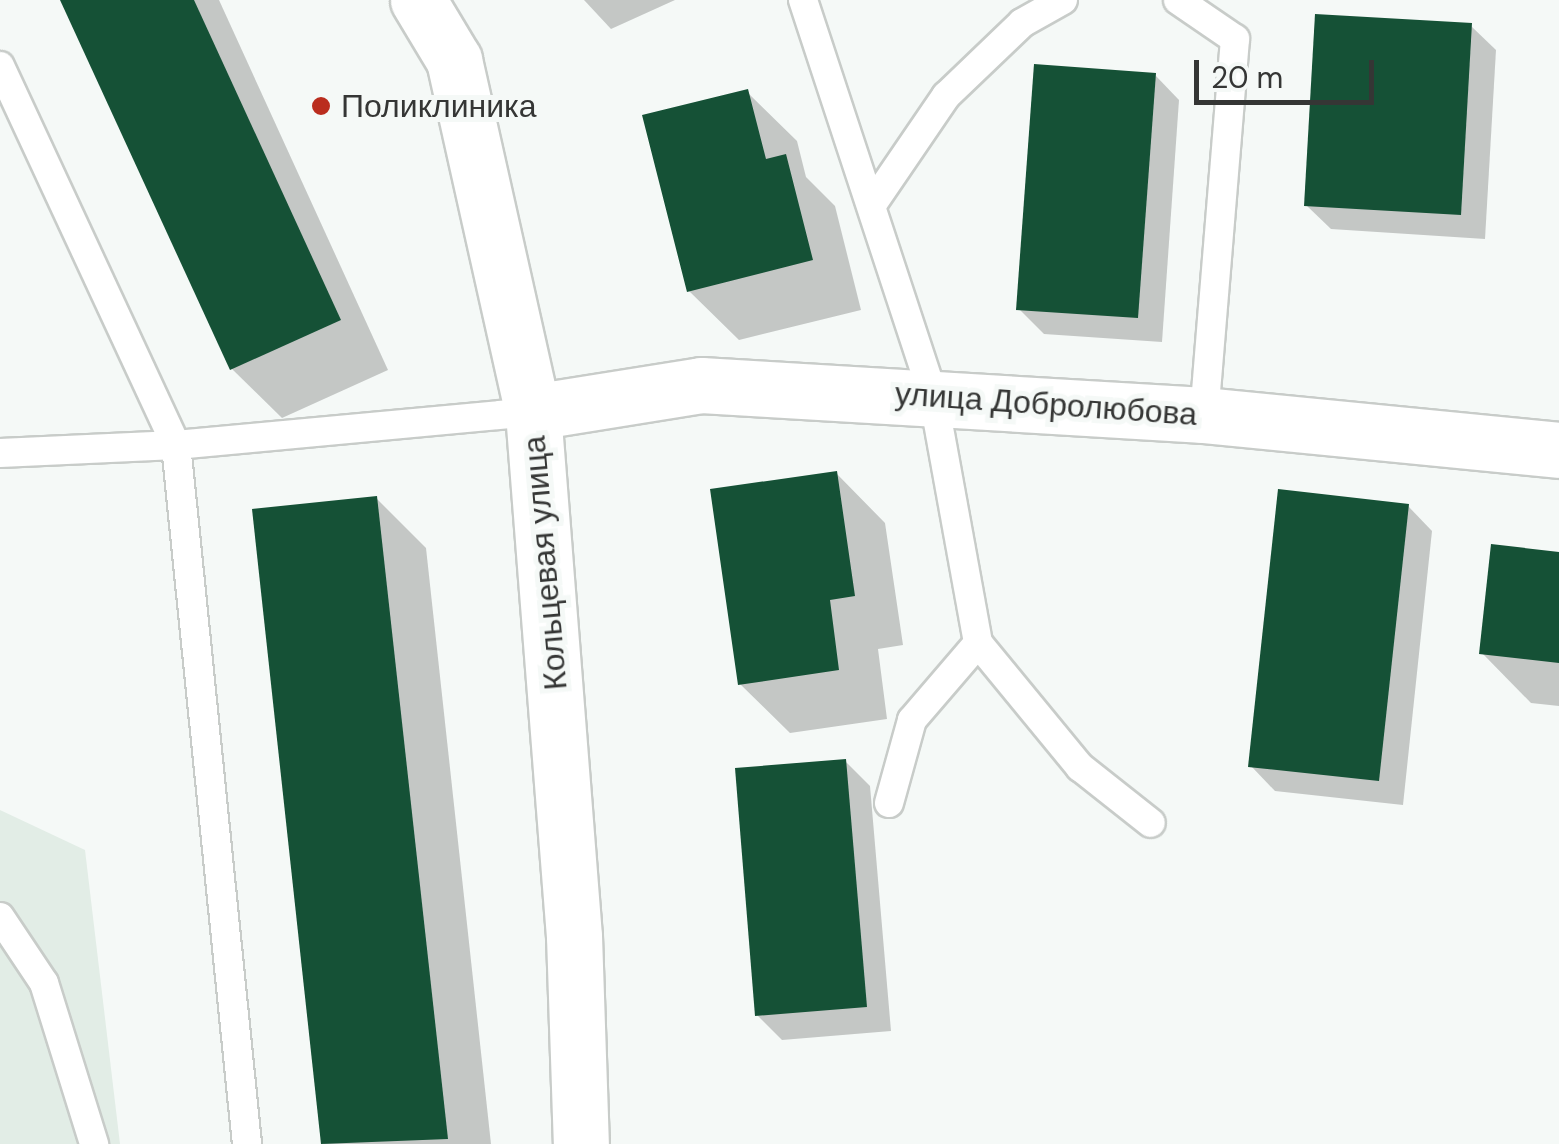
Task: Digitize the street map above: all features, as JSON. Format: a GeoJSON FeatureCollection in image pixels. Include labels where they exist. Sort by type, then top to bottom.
{"type":"FeatureCollection","features":[{"type":"Feature","properties":{"kind":"street","name":"Кольцевая улица"},"geometry":{"type":"LineString","coordinates":[[418,0],[454,60],[533,412],[574,936],[581,1144]]}},
{"type":"Feature","properties":{"kind":"street","name":"улица Добролюбова"},"geometry":{"type":"LineString","coordinates":[[533,412],[701,384],[933,395],[1204,415],[1559,450]]}},
{"type":"Feature","properties":{"kind":"lane"},"geometry":{"type":"LineString","coordinates":[[803,0],[873,203],[933,395],[978,644],[1080,767],[1151,823]]}},
{"type":"Feature","properties":{"kind":"lane"},"geometry":{"type":"LineString","coordinates":[[873,203],[946,96],[1022,22],[1062,0]]}},
{"type":"Feature","properties":{"kind":"lane"},"geometry":{"type":"LineString","coordinates":[[1178,0],[1235,39],[1204,415]]}},
{"type":"Feature","properties":{"kind":"lane"},"geometry":{"type":"LineString","coordinates":[[0,66],[176,445],[247,1144]]}},
{"type":"Feature","properties":{"kind":"lane"},"geometry":{"type":"LineString","coordinates":[[0,453],[176,445],[533,412]]}},
{"type":"Feature","properties":{"kind":"lane"},"geometry":{"type":"LineString","coordinates":[[889,803],[912,720],[978,644]]}},
{"type":"Feature","properties":{"kind":"lane"},"geometry":{"type":"LineString","coordinates":[[0,917],[44,983],[94,1144]]}},
{"type":"Feature","properties":{"kind":"shaded area"},"geometry":{"type":"Polygon","coordinates":[[[0,810],[85,850],[120,1144],[0,1144],[0,810]]]}},
{"type":"Feature","properties":{"kind":"building"},"geometry":{"type":"Polygon","coordinates":[[[60,0],[194,0],[341,320],[230,370],[60,0]]]}},
{"type":"Feature","properties":{"kind":"building"},"geometry":{"type":"Polygon","coordinates":[[[1315,14],[1472,23],[1461,215],[1304,206],[1315,14]]]}},
{"type":"Feature","properties":{"kind":"building"},"geometry":{"type":"Polygon","coordinates":[[[1034,64],[1156,73],[1138,318],[1016,310],[1034,64]]]}},
{"type":"Feature","properties":{"kind":"building"},"geometry":{"type":"Polygon","coordinates":[[[748,89],[766,159],[786,154],[813,260],[687,292],[642,115],[748,89]]]}},
{"type":"Feature","properties":{"kind":"building"},"geometry":{"type":"Polygon","coordinates":[[[837,471],[855,596],[830,600],[839,670],[738,685],[710,489],[837,471]]]}},
{"type":"Feature","properties":{"kind":"building"},"geometry":{"type":"Polygon","coordinates":[[[1278,489],[1409,504],[1379,781],[1248,767],[1278,489]]]}},
{"type":"Feature","properties":{"kind":"building"},"geometry":{"type":"Polygon","coordinates":[[[377,496],[448,1139],[321,1144],[252,509],[377,496]]]}},
{"type":"Feature","properties":{"kind":"building"},"geometry":{"type":"Polygon","coordinates":[[[1491,544],[1559,552],[1559,663],[1479,654],[1491,544]]]}},
{"type":"Feature","properties":{"kind":"building"},"geometry":{"type":"Polygon","coordinates":[[[846,759],[867,1007],[755,1016],[735,768],[846,759]]]}},
{"type":"Feature","properties":{"kind":"place","name":"Поликлиника"},"geometry":{"type":"Point","coordinates":[321,106]}}]}
